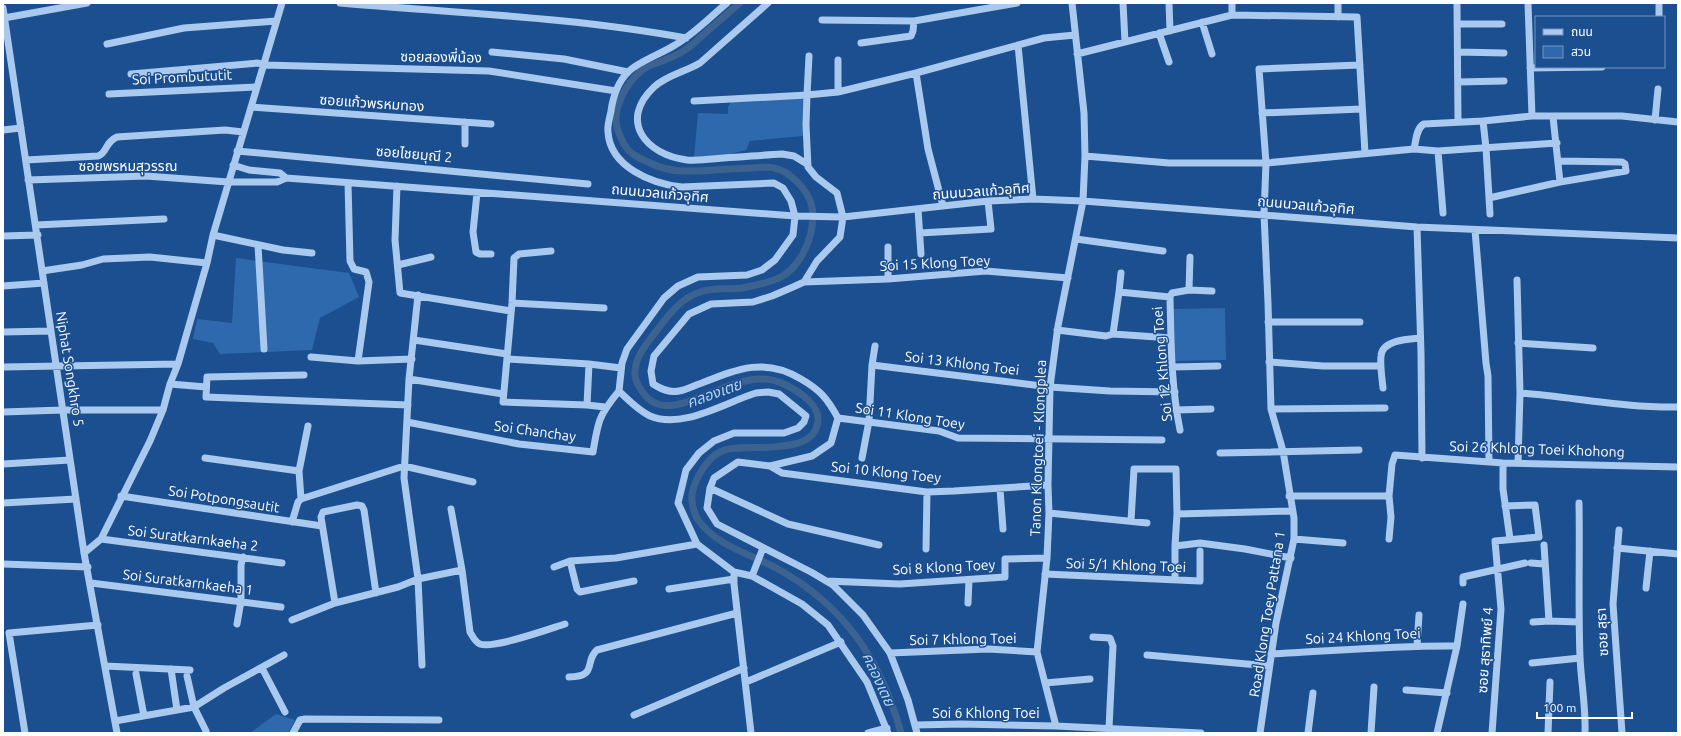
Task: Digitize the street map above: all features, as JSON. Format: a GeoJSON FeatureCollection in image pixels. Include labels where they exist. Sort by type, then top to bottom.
{"type":"FeatureCollection","features":[{"type":"Feature","properties":{"kind":"street"},"geometry":{"type":"LineString","coordinates":[[4,18],[87,3]]}},
{"type":"Feature","properties":{"kind":"street"},"geometry":{"type":"LineString","coordinates":[[84,553],[100,539],[150,440],[163,410],[207,263],[213,235],[237,151],[282,3]]}},
{"type":"Feature","properties":{"kind":"street"},"geometry":{"type":"LineString","coordinates":[[340,3],[546,19],[652,32],[686,38]]}},
{"type":"Feature","properties":{"kind":"street"},"geometry":{"type":"LineString","coordinates":[[727,3],[686,38],[628,72],[616,91],[608,132],[613,150],[620,159],[628,168],[646,177],[669,186],[682,187],[774,183],[783,188],[791,201],[797,216],[793,235],[775,260],[762,270],[747,275],[698,277],[678,286],[664,298],[627,349],[621,368],[619,391],[630,402],[650,416],[670,420],[686,418],[756,393],[768,392],[779,394],[806,416],[804,422],[798,428],[778,433],[734,433],[714,441],[699,453],[686,470],[678,503],[697,544],[734,576],[751,733]]}},
{"type":"Feature","properties":{"kind":"street"},"geometry":{"type":"LineString","coordinates":[[768,3],[700,63],[688,71],[664,80],[654,87],[641,105],[638,117],[639,130],[644,140],[650,145],[662,152],[682,159],[700,160],[787,155],[794,156],[807,164]]}},
{"type":"Feature","properties":{"kind":"street"},"geometry":{"type":"LineString","coordinates":[[822,20],[914,21],[1017,3]]}},
{"type":"Feature","properties":{"kind":"street","name":"Tanon Klongtoei - Klongplea"},"geometry":{"type":"LineString","coordinates":[[1052,728],[1045,683],[1037,652],[1047,558],[1049,513],[1048,485],[1050,387],[1057,330],[1083,201],[1085,156],[1084,113],[1072,3]]}},
{"type":"Feature","properties":{"kind":"street"},"geometry":{"type":"LineString","coordinates":[[1123,3],[1125,42]]}},
{"type":"Feature","properties":{"kind":"street"},"geometry":{"type":"LineString","coordinates":[[1169,3],[1170,30]]}},
{"type":"Feature","properties":{"kind":"street"},"geometry":{"type":"LineString","coordinates":[[1232,3],[1232,15]]}},
{"type":"Feature","properties":{"kind":"street"},"geometry":{"type":"LineString","coordinates":[[1338,3],[1338,17]]}},
{"type":"Feature","properties":{"kind":"street"},"geometry":{"type":"LineString","coordinates":[[1457,3],[1458,121]]}},
{"type":"Feature","properties":{"kind":"street"},"geometry":{"type":"LineString","coordinates":[[1528,3],[1532,23],[1530,68],[1532,116]]}},
{"type":"Feature","properties":{"kind":"street"},"geometry":{"type":"LineString","coordinates":[[1659,3],[1659,16]]}},
{"type":"Feature","properties":{"kind":"street","name":"Niphat Songkhro 5"},"geometry":{"type":"LineString","coordinates":[[3,8],[28,180],[38,235],[84,553],[91,583],[117,733]]}},
{"type":"Feature","properties":{"kind":"street"},"geometry":{"type":"LineString","coordinates":[[1077,54],[1232,15],[1357,17],[1365,153]]}},
{"type":"Feature","properties":{"kind":"street"},"geometry":{"type":"LineString","coordinates":[[107,44],[184,28],[276,21]]}},
{"type":"Feature","properties":{"kind":"street"},"geometry":{"type":"LineString","coordinates":[[861,43],[911,36],[914,21]]}},
{"type":"Feature","properties":{"kind":"street"},"geometry":{"type":"LineString","coordinates":[[1202,22],[1212,54]]}},
{"type":"Feature","properties":{"kind":"street"},"geometry":{"type":"LineString","coordinates":[[1457,24],[1502,24]]}},
{"type":"Feature","properties":{"kind":"street"},"geometry":{"type":"LineString","coordinates":[[1160,33],[1168,62]]}},
{"type":"Feature","properties":{"kind":"street"},"geometry":{"type":"LineString","coordinates":[[694,101],[838,92],[916,73],[1044,38],[1075,34]]}},
{"type":"Feature","properties":{"kind":"street"},"geometry":{"type":"LineString","coordinates":[[1018,45],[1033,200]]}},
{"type":"Feature","properties":{"kind":"street"},"geometry":{"type":"LineString","coordinates":[[492,52],[564,60],[628,72]]}},
{"type":"Feature","properties":{"kind":"street"},"geometry":{"type":"LineString","coordinates":[[1458,52],[1504,53]]}},
{"type":"Feature","properties":{"kind":"street"},"geometry":{"type":"LineString","coordinates":[[809,56],[806,125],[807,164],[809,170],[816,177],[837,193],[843,217],[840,237],[817,261],[804,282],[772,296],[753,302],[711,304],[689,314],[654,356],[651,371],[653,384],[665,391],[679,391],[742,368],[767,366],[793,374],[817,388],[829,402],[838,418],[831,443],[812,456],[770,466],[738,462],[714,478],[710,488],[708,508],[717,524],[833,585],[862,615],[890,653],[908,700],[917,733]]}},
{"type":"Feature","properties":{"kind":"street"},"geometry":{"type":"LineString","coordinates":[[838,60],[838,92]]}},
{"type":"Feature","properties":{"kind":"street","name":"ซอยสองพี่น้อง"},"geometry":{"type":"LineString","coordinates":[[131,74],[258,63],[264,65],[489,71],[616,91]]}},
{"type":"Feature","properties":{"kind":"street","name":"Road Klong Toey Pattana 1"},"geometry":{"type":"LineString","coordinates":[[1260,733],[1276,623],[1294,539],[1293,511],[1289,496],[1283,451],[1271,408],[1264,214],[1266,163],[1259,68],[1360,65]]}},
{"type":"Feature","properties":{"kind":"street"},"geometry":{"type":"LineString","coordinates":[[1530,68],[1602,68]]}},
{"type":"Feature","properties":{"kind":"street"},"geometry":{"type":"LineString","coordinates":[[916,73],[928,149],[943,206]]}},
{"type":"Feature","properties":{"kind":"street"},"geometry":{"type":"LineString","coordinates":[[1458,82],[1504,81]]}},
{"type":"Feature","properties":{"kind":"street","name":"Soi Prombututit"},"geometry":{"type":"LineString","coordinates":[[109,94],[257,87]]}},
{"type":"Feature","properties":{"kind":"street"},"geometry":{"type":"LineString","coordinates":[[1655,120],[1658,89]]}},
{"type":"Feature","properties":{"kind":"street","name":"ซอยแก้วพรหมทอง"},"geometry":{"type":"LineString","coordinates":[[250,107],[491,124]]}},
{"type":"Feature","properties":{"kind":"street"},"geometry":{"type":"LineString","coordinates":[[1262,113],[1362,109]]}},
{"type":"Feature","properties":{"kind":"street"},"geometry":{"type":"LineString","coordinates":[[1414,149],[1420,126],[1424,124],[1458,121],[1483,121],[1532,116],[1622,116],[1678,122]]}},
{"type":"Feature","properties":{"kind":"street"},"geometry":{"type":"LineString","coordinates":[[1553,117],[1559,161],[1560,182]]}},
{"type":"Feature","properties":{"kind":"street"},"geometry":{"type":"LineString","coordinates":[[1483,121],[1490,214]]}},
{"type":"Feature","properties":{"kind":"street"},"geometry":{"type":"LineString","coordinates":[[465,122],[465,144]]}},
{"type":"Feature","properties":{"kind":"street"},"geometry":{"type":"LineString","coordinates":[[3,130],[20,128]]}},
{"type":"Feature","properties":{"kind":"street"},"geometry":{"type":"LineString","coordinates":[[26,160],[98,156],[104,152],[108,143],[117,137],[225,130],[243,132]]}},
{"type":"Feature","properties":{"kind":"street"},"geometry":{"type":"LineString","coordinates":[[1085,156],[1169,163],[1266,163],[1414,149],[1438,151],[1557,143]]}},
{"type":"Feature","properties":{"kind":"street","name":"ซอยไชยมุณี 2"},"geometry":{"type":"LineString","coordinates":[[237,151],[588,184]]}},
{"type":"Feature","properties":{"kind":"street"},"geometry":{"type":"LineString","coordinates":[[1438,151],[1443,214]]}},
{"type":"Feature","properties":{"kind":"street"},"geometry":{"type":"LineString","coordinates":[[1489,198],[1560,182],[1626,171],[1626,167],[1622,162],[1559,161]]}},
{"type":"Feature","properties":{"kind":"street","name":"ถนนนวลแก้วอุทิศ"},"geometry":{"type":"LineString","coordinates":[[233,165],[249,170],[280,173],[286,178]]}},
{"type":"Feature","properties":{"kind":"street","name":"ซอยพรหมสุวรรณ"},"geometry":{"type":"LineString","coordinates":[[28,180],[146,176],[228,182]]}},
{"type":"Feature","properties":{"kind":"street","name":"ถนนนวลแก้วอุทิศ"},"geometry":{"type":"LineString","coordinates":[[228,182],[277,182],[286,178],[797,216],[835,217],[988,201],[1083,201],[1417,227],[1678,238]]}},
{"type":"Feature","properties":{"kind":"street"},"geometry":{"type":"LineString","coordinates":[[348,183],[350,261],[354,268],[366,272],[369,282],[358,361]]}},
{"type":"Feature","properties":{"kind":"street"},"geometry":{"type":"LineString","coordinates":[[397,186],[395,221],[400,293],[512,307],[604,308]]}},
{"type":"Feature","properties":{"kind":"street"},"geometry":{"type":"LineString","coordinates":[[477,193],[473,232],[476,252],[480,254],[491,254]]}},
{"type":"Feature","properties":{"kind":"street"},"geometry":{"type":"LineString","coordinates":[[920,234],[991,229],[988,201]]}},
{"type":"Feature","properties":{"kind":"street"},"geometry":{"type":"LineString","coordinates":[[918,208],[921,254]]}},
{"type":"Feature","properties":{"kind":"street"},"geometry":{"type":"LineString","coordinates":[[36,225],[164,219]]}},
{"type":"Feature","properties":{"kind":"street"},"geometry":{"type":"LineString","coordinates":[[1417,227],[1422,458]]}},
{"type":"Feature","properties":{"kind":"street"},"geometry":{"type":"LineString","coordinates":[[1475,230],[1488,372],[1489,462]]}},
{"type":"Feature","properties":{"kind":"street"},"geometry":{"type":"LineString","coordinates":[[3,236],[38,235]]}},
{"type":"Feature","properties":{"kind":"street"},"geometry":{"type":"LineString","coordinates":[[213,235],[283,250],[312,253]]}},
{"type":"Feature","properties":{"kind":"street"},"geometry":{"type":"LineString","coordinates":[[1076,239],[1163,251]]}},
{"type":"Feature","properties":{"kind":"street"},"geometry":{"type":"LineString","coordinates":[[258,245],[264,349]]}},
{"type":"Feature","properties":{"kind":"street"},"geometry":{"type":"LineString","coordinates":[[888,247],[888,279]]}},
{"type":"Feature","properties":{"kind":"street"},"geometry":{"type":"LineString","coordinates":[[552,251],[517,255],[514,258],[512,307],[503,402],[587,404],[605,407]]}},
{"type":"Feature","properties":{"kind":"street"},"geometry":{"type":"LineString","coordinates":[[1189,290],[1190,256]]}},
{"type":"Feature","properties":{"kind":"street"},"geometry":{"type":"LineString","coordinates":[[42,271],[82,265],[103,259],[150,257],[207,263]]}},
{"type":"Feature","properties":{"kind":"street"},"geometry":{"type":"LineString","coordinates":[[398,265],[431,257]]}},
{"type":"Feature","properties":{"kind":"street","name":"Soi 15 Klong Toey"},"geometry":{"type":"LineString","coordinates":[[804,282],[888,279],[986,271],[1068,278]]}},
{"type":"Feature","properties":{"kind":"street"},"geometry":{"type":"LineString","coordinates":[[1110,335],[1119,292],[1121,273]]}},
{"type":"Feature","properties":{"kind":"street"},"geometry":{"type":"LineString","coordinates":[[1517,280],[1520,393],[1518,463]]}},
{"type":"Feature","properties":{"kind":"street"},"geometry":{"type":"LineString","coordinates":[[3,286],[44,283]]}},
{"type":"Feature","properties":{"kind":"street"},"geometry":{"type":"LineString","coordinates":[[1119,292],[1170,296],[1172,293],[1189,290],[1212,291]]}},
{"type":"Feature","properties":{"kind":"street"},"geometry":{"type":"LineString","coordinates":[[418,295],[408,405],[404,478],[418,579],[422,665]]}},
{"type":"Feature","properties":{"kind":"street","name":"Soi 12 Khlong Toei"},"geometry":{"type":"LineString","coordinates":[[1170,296],[1172,367],[1176,410],[1180,430]]}},
{"type":"Feature","properties":{"kind":"street"},"geometry":{"type":"LineString","coordinates":[[1268,322],[1360,322]]}},
{"type":"Feature","properties":{"kind":"street"},"geometry":{"type":"LineString","coordinates":[[1057,330],[1110,335],[1171,338]]}},
{"type":"Feature","properties":{"kind":"street"},"geometry":{"type":"LineString","coordinates":[[3,332],[51,331]]}},
{"type":"Feature","properties":{"kind":"street"},"geometry":{"type":"LineString","coordinates":[[1383,388],[1381,353],[1387,346],[1400,340],[1420,338]]}},
{"type":"Feature","properties":{"kind":"street"},"geometry":{"type":"LineString","coordinates":[[414,340],[507,357],[621,368]]}},
{"type":"Feature","properties":{"kind":"street"},"geometry":{"type":"LineString","coordinates":[[1518,343],[1593,348]]}},
{"type":"Feature","properties":{"kind":"street"},"geometry":{"type":"LineString","coordinates":[[862,458],[869,421],[872,365],[875,346]]}},
{"type":"Feature","properties":{"kind":"street"},"geometry":{"type":"LineString","coordinates":[[311,357],[358,361],[412,359]]}},
{"type":"Feature","properties":{"kind":"street"},"geometry":{"type":"LineString","coordinates":[[1270,362],[1323,366],[1381,366]]}},
{"type":"Feature","properties":{"kind":"street"},"geometry":{"type":"LineString","coordinates":[[3,367],[178,364]]}},
{"type":"Feature","properties":{"kind":"street"},"geometry":{"type":"LineString","coordinates":[[587,404],[588,364]]}},
{"type":"Feature","properties":{"kind":"street","name":"Soi 13 Khlong Toei"},"geometry":{"type":"LineString","coordinates":[[872,365],[1050,387],[1110,391],[1175,392]]}},
{"type":"Feature","properties":{"kind":"street"},"geometry":{"type":"LineString","coordinates":[[1172,367],[1218,366]]}},
{"type":"Feature","properties":{"kind":"street"},"geometry":{"type":"LineString","coordinates":[[304,375],[207,378],[206,397],[408,405]]}},
{"type":"Feature","properties":{"kind":"street"},"geometry":{"type":"LineString","coordinates":[[410,379],[503,394]]}},
{"type":"Feature","properties":{"kind":"street"},"geometry":{"type":"LineString","coordinates":[[170,384],[206,387]]}},
{"type":"Feature","properties":{"kind":"street","name":"Soi Chanchay"},"geometry":{"type":"LineString","coordinates":[[407,422],[519,444],[593,452],[598,420],[605,407],[619,391]]}},
{"type":"Feature","properties":{"kind":"street"},"geometry":{"type":"LineString","coordinates":[[1520,393],[1652,408],[1678,407]]}},
{"type":"Feature","properties":{"kind":"street"},"geometry":{"type":"LineString","coordinates":[[1271,408],[1385,408]]}},
{"type":"Feature","properties":{"kind":"street"},"geometry":{"type":"LineString","coordinates":[[1176,410],[1211,409]]}},
{"type":"Feature","properties":{"kind":"street"},"geometry":{"type":"LineString","coordinates":[[3,412],[63,410],[163,410]]}},
{"type":"Feature","properties":{"kind":"street","name":"Soi 11 Klong Toey"},"geometry":{"type":"LineString","coordinates":[[838,418],[939,431],[958,438],[1049,439]]}},
{"type":"Feature","properties":{"kind":"street"},"geometry":{"type":"LineString","coordinates":[[301,499],[299,471],[308,426]]}},
{"type":"Feature","properties":{"kind":"street","name":"Soi 12 Khlong Toei"},"geometry":{"type":"LineString","coordinates":[[1049,439],[1162,440]]}},
{"type":"Feature","properties":{"kind":"street"},"geometry":{"type":"LineString","coordinates":[[1220,453],[1359,450]]}},
{"type":"Feature","properties":{"kind":"street","name":"Soi 26 Khlong Toei Khohong"},"geometry":{"type":"LineString","coordinates":[[1389,496],[1392,464],[1395,455],[1503,464],[1518,463],[1678,467]]}},
{"type":"Feature","properties":{"kind":"street"},"geometry":{"type":"LineString","coordinates":[[205,458],[299,471]]}},
{"type":"Feature","properties":{"kind":"street"},"geometry":{"type":"LineString","coordinates":[[3,464],[70,460]]}},
{"type":"Feature","properties":{"kind":"street"},"geometry":{"type":"LineString","coordinates":[[1503,464],[1505,506],[1510,539],[1539,537],[1535,504],[1505,506]]}},
{"type":"Feature","properties":{"kind":"street"},"geometry":{"type":"LineString","coordinates":[[292,522],[298,502],[301,499],[404,466],[473,482]]}},
{"type":"Feature","properties":{"kind":"street","name":"Soi 10 Klong Toey"},"geometry":{"type":"LineString","coordinates":[[770,466],[782,473],[927,492],[1000,489],[1048,485]]}},
{"type":"Feature","properties":{"kind":"street"},"geometry":{"type":"LineString","coordinates":[[1131,521],[1134,469],[1176,469],[1177,514],[1175,580]]}},
{"type":"Feature","properties":{"kind":"street"},"geometry":{"type":"LineString","coordinates":[[710,488],[788,524],[879,545]]}},
{"type":"Feature","properties":{"kind":"street"},"geometry":{"type":"LineString","coordinates":[[1000,489],[1003,529]]}},
{"type":"Feature","properties":{"kind":"street"},"geometry":{"type":"LineString","coordinates":[[926,549],[927,492]]}},
{"type":"Feature","properties":{"kind":"street","name":"Soi Potpongsautit"},"geometry":{"type":"LineString","coordinates":[[122,496],[322,526]]}},
{"type":"Feature","properties":{"kind":"street"},"geometry":{"type":"LineString","coordinates":[[1289,496],[1389,496],[1391,517],[1389,539]]}},
{"type":"Feature","properties":{"kind":"street"},"geometry":{"type":"LineString","coordinates":[[3,503],[76,499]]}},
{"type":"Feature","properties":{"kind":"street"},"geometry":{"type":"LineString","coordinates":[[1579,503],[1579,622],[1580,658],[1586,714],[1585,733]]}},
{"type":"Feature","properties":{"kind":"street"},"geometry":{"type":"LineString","coordinates":[[335,603],[322,526],[321,514],[323,512],[357,505],[362,506],[364,510],[376,593]]}},
{"type":"Feature","properties":{"kind":"street"},"geometry":{"type":"LineString","coordinates":[[451,509],[462,570],[470,632],[474,640],[480,644],[490,645],[565,624]]}},
{"type":"Feature","properties":{"kind":"street"},"geometry":{"type":"LineString","coordinates":[[1177,514],[1293,511]]}},
{"type":"Feature","properties":{"kind":"street"},"geometry":{"type":"LineString","coordinates":[[1049,513],[1147,523]]}},
{"type":"Feature","properties":{"kind":"street","name":"ซอย สุธา"},"geometry":{"type":"LineString","coordinates":[[1619,530],[1613,604],[1622,733]]}},
{"type":"Feature","properties":{"kind":"street","name":"Soi Suratkarnkaeha 2"},"geometry":{"type":"LineString","coordinates":[[100,539],[282,563]]}},
{"type":"Feature","properties":{"kind":"street"},"geometry":{"type":"LineString","coordinates":[[1294,539],[1343,543]]}},
{"type":"Feature","properties":{"kind":"street","name":"ซอย สุธาทิพย์ 4"},"geometry":{"type":"LineString","coordinates":[[1492,733],[1501,609],[1495,541],[1510,539]]}},
{"type":"Feature","properties":{"kind":"street"},"geometry":{"type":"LineString","coordinates":[[1175,546],[1206,543],[1291,558]]}},
{"type":"Feature","properties":{"kind":"street"},"geometry":{"type":"LineString","coordinates":[[554,567],[570,561],[616,558],[697,544]]}},
{"type":"Feature","properties":{"kind":"street"},"geometry":{"type":"LineString","coordinates":[[1544,545],[1544,564],[1549,621]]}},
{"type":"Feature","properties":{"kind":"street"},"geometry":{"type":"LineString","coordinates":[[752,576],[763,548]]}},
{"type":"Feature","properties":{"kind":"street"},"geometry":{"type":"LineString","coordinates":[[1617,548],[1678,554]]}},
{"type":"Feature","properties":{"kind":"street","name":"Soi 5/1 Khlong Toei"},"geometry":{"type":"LineString","coordinates":[[1045,574],[1200,581],[1200,551]]}},
{"type":"Feature","properties":{"kind":"street"},"geometry":{"type":"LineString","coordinates":[[1646,588],[1650,551]]}},
{"type":"Feature","properties":{"kind":"street"},"geometry":{"type":"LineString","coordinates":[[237,624],[240,601],[241,564],[243,557]]}},
{"type":"Feature","properties":{"kind":"street","name":"Soi 8 Klong Toey"},"geometry":{"type":"LineString","coordinates":[[825,580],[900,584],[1005,577],[1005,559],[1047,558]]}},
{"type":"Feature","properties":{"kind":"street"},"geometry":{"type":"LineString","coordinates":[[570,561],[577,589],[580,592],[634,582]]}},
{"type":"Feature","properties":{"kind":"street"},"geometry":{"type":"LineString","coordinates":[[1463,583],[1463,577],[1528,563],[1544,564]]}},
{"type":"Feature","properties":{"kind":"street"},"geometry":{"type":"LineString","coordinates":[[3,564],[88,567]]}},
{"type":"Feature","properties":{"kind":"street"},"geometry":{"type":"LineString","coordinates":[[292,620],[335,603],[398,587],[418,579],[462,570]]}},
{"type":"Feature","properties":{"kind":"street"},"geometry":{"type":"LineString","coordinates":[[669,589],[734,576],[752,576],[802,604],[828,625],[867,682],[887,730],[868,733]]}},
{"type":"Feature","properties":{"kind":"street"},"geometry":{"type":"LineString","coordinates":[[968,603],[969,580]]}},
{"type":"Feature","properties":{"kind":"street","name":"Soi Suratkarnkaeha 1"},"geometry":{"type":"LineString","coordinates":[[91,583],[281,607]]}},
{"type":"Feature","properties":{"kind":"street"},"geometry":{"type":"LineString","coordinates":[[1437,733],[1457,646],[1463,604]]}},
{"type":"Feature","properties":{"kind":"street"},"geometry":{"type":"LineString","coordinates":[[569,677],[584,675],[589,669],[592,656],[597,650],[737,613]]}},
{"type":"Feature","properties":{"kind":"street"},"geometry":{"type":"LineString","coordinates":[[1417,645],[1420,615]]}},
{"type":"Feature","properties":{"kind":"street"},"geometry":{"type":"LineString","coordinates":[[1534,622],[1579,622]]}},
{"type":"Feature","properties":{"kind":"street"},"geometry":{"type":"LineString","coordinates":[[25,733],[9,633],[98,625]]}},
{"type":"Feature","properties":{"kind":"street"},"geometry":{"type":"LineString","coordinates":[[1093,637],[1110,638],[1113,646],[1109,728]]}},
{"type":"Feature","properties":{"kind":"street"},"geometry":{"type":"LineString","coordinates":[[746,682],[841,642]]}},
{"type":"Feature","properties":{"kind":"street","name":"Soi 24 Khlong Toei"},"geometry":{"type":"LineString","coordinates":[[1271,654],[1417,645],[1457,646]]}},
{"type":"Feature","properties":{"kind":"street","name":"Soi 7 Khlong Toei"},"geometry":{"type":"LineString","coordinates":[[890,653],[988,649],[1037,652]]}},
{"type":"Feature","properties":{"kind":"street"},"geometry":{"type":"LineString","coordinates":[[115,721],[194,707],[218,691],[284,655]]}},
{"type":"Feature","properties":{"kind":"street"},"geometry":{"type":"LineString","coordinates":[[1147,655],[1269,666]]}},
{"type":"Feature","properties":{"kind":"street"},"geometry":{"type":"LineString","coordinates":[[1532,663],[1580,658]]}},
{"type":"Feature","properties":{"kind":"street"},"geometry":{"type":"LineString","coordinates":[[105,666],[171,669],[189,673],[194,707],[206,731]]}},
{"type":"Feature","properties":{"kind":"street"},"geometry":{"type":"LineString","coordinates":[[262,668],[285,712]]}},
{"type":"Feature","properties":{"kind":"street"},"geometry":{"type":"LineString","coordinates":[[634,715],[744,668]]}},
{"type":"Feature","properties":{"kind":"street"},"geometry":{"type":"LineString","coordinates":[[171,669],[177,710]]}},
{"type":"Feature","properties":{"kind":"street"},"geometry":{"type":"LineString","coordinates":[[136,674],[144,716]]}},
{"type":"Feature","properties":{"kind":"street"},"geometry":{"type":"LineString","coordinates":[[1045,683],[1090,679]]}},
{"type":"Feature","properties":{"kind":"street"},"geometry":{"type":"LineString","coordinates":[[1548,733],[1550,682]]}},
{"type":"Feature","properties":{"kind":"street"},"geometry":{"type":"LineString","coordinates":[[1371,733],[1374,687]]}},
{"type":"Feature","properties":{"kind":"street"},"geometry":{"type":"LineString","coordinates":[[1406,690],[1447,693]]}},
{"type":"Feature","properties":{"kind":"street"},"geometry":{"type":"LineString","coordinates":[[1308,733],[1313,693]]}},
{"type":"Feature","properties":{"kind":"street"},"geometry":{"type":"LineString","coordinates":[[293,733],[300,720],[305,719],[438,720]]}},
{"type":"Feature","properties":{"kind":"street","name":"Soi 6 Khlong Toei"},"geometry":{"type":"LineString","coordinates":[[916,725],[961,724],[1011,730],[1052,728]]}},
{"type":"Feature","properties":{"kind":"street"},"geometry":{"type":"LineString","coordinates":[[1052,728],[1109,728],[1201,733]]}},
{"type":"Feature","properties":{"kind":"green space"},"geometry":{"type":"Polygon","coordinates":[[[804,97],[803,136],[750,141],[746,150],[722,156],[694,157],[698,113],[728,114],[728,107],[731,102],[804,97]]]}},
{"type":"Feature","properties":{"kind":"green space"},"geometry":{"type":"Polygon","coordinates":[[[236,258],[349,273],[359,297],[320,318],[312,350],[220,354],[213,343],[193,339],[197,319],[232,323],[236,258]]]}},
{"type":"Feature","properties":{"kind":"green space"},"geometry":{"type":"Polygon","coordinates":[[[1225,308],[1226,360],[1174,361],[1173,309],[1225,308]]]}},
{"type":"Feature","properties":{"kind":"green space"},"geometry":{"type":"Polygon","coordinates":[[[276,714],[295,720],[288,733],[250,733],[276,714]]]}},
{"type":"Feature","properties":{"kind":"waterway","name":"คลองเตย"},"geometry":{"type":"LineString","coordinates":[[740,3],[686,50],[647,67],[637,74],[629,84],[620,100],[616,115],[617,127],[626,148],[632,154],[656,166],[678,171],[769,167],[786,173],[803,188],[810,201],[813,217],[812,228],[805,249],[800,258],[794,267],[786,274],[777,279],[742,288],[705,290],[686,299],[674,309],[642,351],[637,361],[635,377],[642,391],[655,403],[670,406],[687,402],[747,381],[767,379],[786,385],[802,394],[811,403],[815,409],[818,420],[814,432],[806,440],[780,447],[736,448],[725,450],[719,452],[708,461],[696,481],[692,494],[693,508],[698,520],[706,529],[724,543],[776,568],[800,583],[821,599],[840,617],[871,658],[893,706],[901,733]]}}]}
